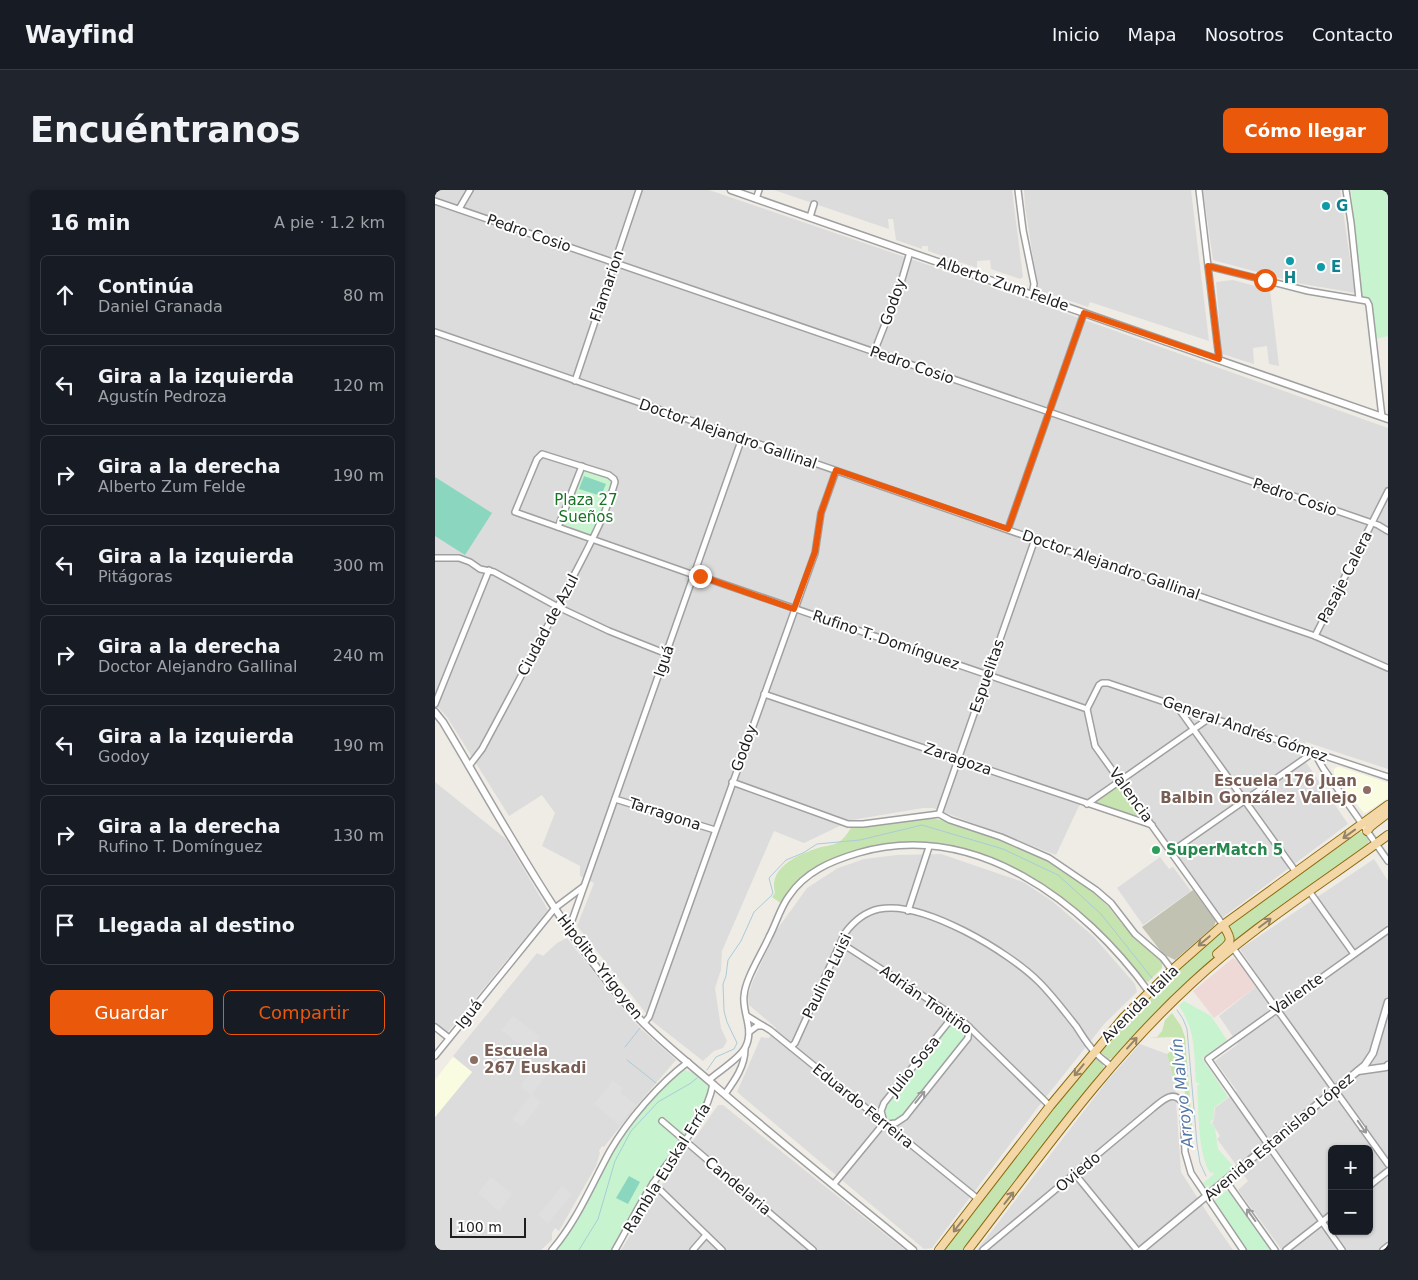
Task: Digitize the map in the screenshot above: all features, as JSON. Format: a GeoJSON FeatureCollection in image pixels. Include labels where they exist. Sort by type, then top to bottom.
{"type":"FeatureCollection","features":[{"type":"Feature","properties":{"kind":"main road","name":"Avenida Italia"},"geometry":{"type":"LineString","coordinates":[[939,1250],[1050,1106],[1123,1017],[1223,925],[1296,872],[1365,828],[1388,805]]}},
{"type":"Feature","properties":{"kind":"main road"},"geometry":{"type":"LineString","coordinates":[[1365,828],[1371,826],[1388,812]]}},
{"type":"Feature","properties":{"kind":"main road","name":"Avenida Italia"},"geometry":{"type":"LineString","coordinates":[[969,1250],[1111,1066],[1149,1024],[1204,972],[1233,948],[1388,835]]}},
{"type":"Feature","properties":{"kind":"main road"},"geometry":{"type":"LineString","coordinates":[[1204,972],[1211,960],[1230,943],[1229,935],[1223,925]]}},
{"type":"Feature","properties":{"kind":"street"},"geometry":{"type":"LineString","coordinates":[[459,209],[470,190]]}},
{"type":"Feature","properties":{"kind":"street","name":"Flamarion"},"geometry":{"type":"LineString","coordinates":[[575,381],[639,190]]}},
{"type":"Feature","properties":{"kind":"street","name":"Alberto Zum Felde"},"geometry":{"type":"LineString","coordinates":[[731,190],[1385,418]]}},
{"type":"Feature","properties":{"kind":"street"},"geometry":{"type":"LineString","coordinates":[[756,199],[759,190]]}},
{"type":"Feature","properties":{"kind":"street"},"geometry":{"type":"LineString","coordinates":[[1018,190],[1023,230],[1034,284],[1032,295]]}},
{"type":"Feature","properties":{"kind":"street"},"geometry":{"type":"LineString","coordinates":[[1199,190],[1219,359]]}},
{"type":"Feature","properties":{"kind":"street"},"geometry":{"type":"LineString","coordinates":[[1346,190],[1359,299]]}},
{"type":"Feature","properties":{"kind":"street","name":"Pedro Cosio"},"geometry":{"type":"LineString","coordinates":[[435,201],[1049,412],[1388,531]]}},
{"type":"Feature","properties":{"kind":"street"},"geometry":{"type":"LineString","coordinates":[[809,217],[814,204]]}},
{"type":"Feature","properties":{"kind":"street","name":"Godoy"},"geometry":{"type":"LineString","coordinates":[[874,352],[910,252]]}},
{"type":"Feature","properties":{"kind":"street"},"geometry":{"type":"LineString","coordinates":[[1208,266],[1308,292],[1367,301],[1385,418]]}},
{"type":"Feature","properties":{"kind":"street"},"geometry":{"type":"LineString","coordinates":[[1008,529],[1084,313]]}},
{"type":"Feature","properties":{"kind":"street","name":"Doctor Alejandro Gallinal"},"geometry":{"type":"LineString","coordinates":[[435,332],[1315,636],[1388,668]]}},
{"type":"Feature","properties":{"kind":"street","name":"Iguá"},"geometry":{"type":"LineString","coordinates":[[569,929],[742,438]]}},
{"type":"Feature","properties":{"kind":"street","name":"Rufino T. Domínguez"},"geometry":{"type":"LineString","coordinates":[[582,466],[546,454],[539,455],[515,512],[694,576],[700,576],[1087,709]]}},
{"type":"Feature","properties":{"kind":"street"},"geometry":{"type":"LineString","coordinates":[[558,527],[582,466]]}},
{"type":"Feature","properties":{"kind":"street","name":"Ciudad de Azul"},"geometry":{"type":"LineString","coordinates":[[469,766],[482,749],[601,522],[614,486],[614,479],[609,475],[582,466]]}},
{"type":"Feature","properties":{"kind":"street","name":"Godoy"},"geometry":{"type":"LineString","coordinates":[[644,1023],[649,1017],[815,552],[821,513],[836,470]]}},
{"type":"Feature","properties":{"kind":"street","name":"Pasaje Calera"},"geometry":{"type":"LineString","coordinates":[[1315,636],[1388,491]]}},
{"type":"Feature","properties":{"kind":"street","name":"Espuelitas"},"geometry":{"type":"LineString","coordinates":[[939,814],[1035,538]]}},
{"type":"Feature","properties":{"kind":"street"},"geometry":{"type":"LineString","coordinates":[[435,558],[459,558],[470,562],[480,569],[489,570],[558,607],[609,631],[667,654]]}},
{"type":"Feature","properties":{"kind":"street"},"geometry":{"type":"LineString","coordinates":[[435,704],[489,570]]}},
{"type":"Feature","properties":{"kind":"street","name":"General Andrés Gómez"},"geometry":{"type":"LineString","coordinates":[[1087,709],[1099,686],[1102,683],[1108,682],[1388,777]]}},
{"type":"Feature","properties":{"kind":"street","name":"Zaragoza"},"geometry":{"type":"LineString","coordinates":[[764,694],[1152,825]]}},
{"type":"Feature","properties":{"kind":"street"},"geometry":{"type":"LineString","coordinates":[[1176,705],[1296,872]]}},
{"type":"Feature","properties":{"kind":"street","name":"Valencia"},"geometry":{"type":"LineString","coordinates":[[1087,709],[1095,746],[1223,925]]}},
{"type":"Feature","properties":{"kind":"street","name":"Hipólito Yrigoyen"},"geometry":{"type":"LineString","coordinates":[[435,712],[438,720],[469,766],[569,929],[608,982],[644,1023],[725,1094],[913,1250]]}},
{"type":"Feature","properties":{"kind":"street"},"geometry":{"type":"LineString","coordinates":[[1087,804],[1211,717]]}},
{"type":"Feature","properties":{"kind":"street"},"geometry":{"type":"LineString","coordinates":[[1171,852],[1314,752],[1323,768],[1388,861]]}},
{"type":"Feature","properties":{"kind":"street"},"geometry":{"type":"LineString","coordinates":[[732,782],[848,824],[863,824],[939,814],[949,820],[1009,840],[1049,858],[1096,890],[1111,903],[1127,924],[1163,958],[1172,970]]}},
{"type":"Feature","properties":{"kind":"street","name":"Tarragona"},"geometry":{"type":"LineString","coordinates":[[615,799],[715,830]]}},
{"type":"Feature","properties":{"kind":"street"},"geometry":{"type":"LineString","coordinates":[[725,1094],[744,1062],[749,1032],[744,1002],[746,986],[788,897],[807,876],[820,867],[840,858],[874,848],[896,846],[929,847],[956,851],[987,860],[1017,872],[1043,887],[1095,928],[1149,992]]}},
{"type":"Feature","properties":{"kind":"street"},"geometry":{"type":"LineString","coordinates":[[908,911],[929,847]]}},
{"type":"Feature","properties":{"kind":"street","name":"Iguá"},"geometry":{"type":"LineString","coordinates":[[435,1056],[555,908],[585,885]]}},
{"type":"Feature","properties":{"kind":"street"},"geometry":{"type":"LineString","coordinates":[[1309,891],[1354,954]]}},
{"type":"Feature","properties":{"kind":"street"},"geometry":{"type":"LineString","coordinates":[[569,897],[578,904]]}},
{"type":"Feature","properties":{"kind":"street","name":"Paulina Luisi"},"geometry":{"type":"LineString","coordinates":[[791,1047],[795,1043],[841,942],[851,926],[869,913],[886,908],[908,911],[961,929],[983,940],[1016,962],[1051,995],[1094,1051],[1111,1066]]}},
{"type":"Feature","properties":{"kind":"street","name":"Valiente"},"geometry":{"type":"LineString","coordinates":[[1268,1145],[1208,1059],[1388,930]]}},
{"type":"Feature","properties":{"kind":"street","name":"Adrián Troitiño"},"geometry":{"type":"LineString","coordinates":[[841,942],[969,1027],[1050,1106]]}},
{"type":"Feature","properties":{"kind":"street"},"geometry":{"type":"LineString","coordinates":[[1233,948],[1388,1164]]}},
{"type":"Feature","properties":{"kind":"street","name":"Avenida Estanislao López"},"geometry":{"type":"LineString","coordinates":[[1141,1250],[1358,1071],[1370,1059],[1388,1002]]}},
{"type":"Feature","properties":{"kind":"street","name":"Eduardo Ferreira"},"geometry":{"type":"LineString","coordinates":[[747,1016],[791,1047],[978,1199]]}},
{"type":"Feature","properties":{"kind":"street","name":"Julio Sosa"},"geometry":{"type":"LineString","coordinates":[[960,1020],[953,1020],[947,1024],[884,1103],[881,1111],[884,1123],[893,1124],[905,1116],[969,1038],[969,1027]]}},
{"type":"Feature","properties":{"kind":"street"},"geometry":{"type":"LineString","coordinates":[[749,1032],[757,1026],[763,1026]]}},
{"type":"Feature","properties":{"kind":"street"},"geometry":{"type":"LineString","coordinates":[[435,1027],[449,1038]]}},
{"type":"Feature","properties":{"kind":"street"},"geometry":{"type":"LineString","coordinates":[[711,1082],[745,1048]]}},
{"type":"Feature","properties":{"kind":"street"},"geometry":{"type":"LineString","coordinates":[[1370,1059],[1388,1065]]}},
{"type":"Feature","properties":{"kind":"street"},"geometry":{"type":"LineString","coordinates":[[552,1250],[568,1228],[626,1126],[668,1080],[688,1062]]}},
{"type":"Feature","properties":{"kind":"street"},"geometry":{"type":"LineString","coordinates":[[1358,1071],[1388,1065]]}},
{"type":"Feature","properties":{"kind":"street","name":"Rambla Euskal Erría"},"geometry":{"type":"LineString","coordinates":[[615,1250],[653,1183],[685,1141],[708,1105],[711,1082]]}},
{"type":"Feature","properties":{"kind":"street","name":"Oviedo"},"geometry":{"type":"LineString","coordinates":[[983,1250],[1167,1098],[1174,1096],[1183,1104],[1187,1161],[1193,1178],[1206,1197]]}},
{"type":"Feature","properties":{"kind":"street","name":"Candelaria"},"geometry":{"type":"LineString","coordinates":[[662,1122],[813,1250]]}},
{"type":"Feature","properties":{"kind":"street"},"geometry":{"type":"LineString","coordinates":[[833,1185],[884,1123]]}},
{"type":"Feature","properties":{"kind":"street"},"geometry":{"type":"LineString","coordinates":[[1268,1145],[1342,1250]]}},
{"type":"Feature","properties":{"kind":"street"},"geometry":{"type":"LineString","coordinates":[[1373,1183],[1388,1171]]}},
{"type":"Feature","properties":{"kind":"street"},"geometry":{"type":"LineString","coordinates":[[1075,1174],[1137,1250]]}},
{"type":"Feature","properties":{"kind":"street"},"geometry":{"type":"LineString","coordinates":[[1226,1180],[1275,1250]]}},
{"type":"Feature","properties":{"kind":"street"},"geometry":{"type":"LineString","coordinates":[[653,1183],[722,1250]]}},
{"type":"Feature","properties":{"kind":"street"},"geometry":{"type":"LineString","coordinates":[[1206,1197],[1243,1250]]}},
{"type":"Feature","properties":{"kind":"street"},"geometry":{"type":"LineString","coordinates":[[1286,1250],[1328,1217]]}},
{"type":"Feature","properties":{"kind":"street"},"geometry":{"type":"LineString","coordinates":[[693,1250],[706,1236]]}},
{"type":"Feature","properties":{"kind":"street"},"geometry":{"type":"LineString","coordinates":[[1383,1250],[1388,1246]]}},
{"type":"Feature","properties":{"kind":"shaded area"},"geometry":{"type":"Polygon","coordinates":[[[435,190],[709,190],[981,283],[1388,428],[1388,769],[1306,742],[1299,752],[1348,824],[1222,918],[1120,775],[1079,806],[1056,855],[933,808],[852,820],[804,843],[774,831],[722,951],[721,970],[715,988],[721,1028],[727,1041],[723,1048],[714,1051],[703,1061],[652,1021],[577,926],[594,883],[580,876],[580,866],[542,846],[555,813],[542,795],[509,816],[447,717],[435,704],[435,190]]]}},
{"type":"Feature","properties":{"kind":"shaded area"},"geometry":{"type":"Polygon","coordinates":[[[774,190],[1012,190],[1023,277],[1020,279],[991,269],[990,260],[977,261],[977,268],[928,251],[928,246],[922,246],[922,249],[896,240],[893,219],[888,219],[889,229],[774,190]]]}},
{"type":"Feature","properties":{"kind":"shaded area"},"geometry":{"type":"Polygon","coordinates":[[[1024,190],[1191,190],[1209,341],[1090,302],[1088,307],[1038,290],[1024,190]]]}},
{"type":"Feature","properties":{"kind":"shaded area"},"geometry":{"type":"Polygon","coordinates":[[[1203,190],[1340,190],[1355,293],[1297,283],[1213,260],[1203,190]]]}},
{"type":"Feature","properties":{"kind":"shaded area"},"geometry":{"type":"Polygon","coordinates":[[[1233,280],[1270,290],[1279,366],[1269,364],[1267,346],[1253,348],[1254,364],[1222,354],[1216,282],[1233,280]]]}},
{"type":"Feature","properties":{"kind":"shaded area","name":"Escuela 176 Juan Balbin González Vallejo"},"geometry":{"type":"Polygon","coordinates":[[[1337,767],[1388,783],[1388,798],[1364,813],[1334,775],[1334,769],[1337,767]]]}},
{"type":"Feature","properties":{"kind":"shaded area"},"geometry":{"type":"Polygon","coordinates":[[[435,782],[506,839],[548,910],[447,1033],[435,1024],[435,782]]]}},
{"type":"Feature","properties":{"kind":"shaded area"},"geometry":{"type":"Polygon","coordinates":[[[941,854],[1023,882],[1052,901],[1093,936],[1135,984],[1137,992],[1105,1023],[1038,1107],[932,1248],[924,1249],[737,1092],[761,1037],[769,1038],[776,1028],[749,1005],[748,996],[752,983],[776,931],[807,888],[838,868],[864,859],[897,855],[941,854]]]}},
{"type":"Feature","properties":{"kind":"shaded area"},"geometry":{"type":"Polygon","coordinates":[[[1160,857],[1169,869],[1173,867],[1191,891],[1143,925],[1117,888],[1160,857]]]}},
{"type":"Feature","properties":{"kind":"shaded area"},"geometry":{"type":"Polygon","coordinates":[[[1374,859],[1388,881],[1388,1250],[1282,1250],[1238,1190],[1248,1181],[1217,1139],[1220,1136],[1212,1123],[1215,1108],[1237,1091],[1215,1061],[1238,1044],[1219,1016],[1262,982],[1240,949],[1374,859]]]}},
{"type":"Feature","properties":{"kind":"shaded area"},"geometry":{"type":"Polygon","coordinates":[[[1193,890],[1216,921],[1214,926],[1175,960],[1163,954],[1142,927],[1193,890]]]}},
{"type":"Feature","properties":{"kind":"shaded area"},"geometry":{"type":"Polygon","coordinates":[[[567,938],[640,1028],[676,1060],[604,1147],[602,1146],[596,1166],[559,1231],[555,1228],[552,1233],[552,1240],[541,1250],[435,1250],[435,1117],[472,1072],[453,1056],[537,953],[543,956],[557,943],[567,938]]]}},
{"type":"Feature","properties":{"kind":"shaded area"},"geometry":{"type":"Polygon","coordinates":[[[1233,958],[1239,962],[1257,986],[1214,1018],[1193,991],[1233,958]]]}},
{"type":"Feature","properties":{"kind":"shaded area"},"geometry":{"type":"Polygon","coordinates":[[[513,1016],[540,1037],[529,1051],[501,1030],[513,1016]]]}},
{"type":"Feature","properties":{"kind":"shaded area"},"geometry":{"type":"Polygon","coordinates":[[[1140,1044],[1167,1054],[1175,1085],[1181,1172],[1233,1250],[977,1250],[1107,1081],[1140,1044]]]}},
{"type":"Feature","properties":{"kind":"shaded area"},"geometry":{"type":"Polygon","coordinates":[[[453,1057],[472,1072],[435,1117],[435,1080],[453,1057]]]}},
{"type":"Feature","properties":{"kind":"shaded area"},"geometry":{"type":"Polygon","coordinates":[[[540,1060],[551,1069],[532,1094],[541,1102],[522,1127],[512,1119],[531,1095],[520,1086],[540,1060]]]}},
{"type":"Feature","properties":{"kind":"shaded area"},"geometry":{"type":"Polygon","coordinates":[[[613,1080],[623,1088],[620,1092],[636,1105],[619,1125],[594,1104],[613,1080]]]}},
{"type":"Feature","properties":{"kind":"shaded area"},"geometry":{"type":"Polygon","coordinates":[[[718,1105],[723,1105],[905,1250],[621,1250],[651,1201],[718,1105]]]}},
{"type":"Feature","properties":{"kind":"shaded area"},"geometry":{"type":"Polygon","coordinates":[[[491,1177],[512,1194],[499,1211],[478,1193],[491,1177]]]}},
{"type":"Feature","properties":{"kind":"shaded area"},"geometry":{"type":"Polygon","coordinates":[[[562,1186],[572,1194],[548,1224],[538,1215],[562,1186]]]}},
{"type":"Feature","properties":{"kind":"green space"},"geometry":{"type":"Polygon","coordinates":[[[1351,190],[1388,190],[1388,336],[1376,339],[1371,299],[1361,297],[1351,190]]]}},
{"type":"Feature","properties":{"kind":"green space","name":"Plaza 27 Sueños"},"geometry":{"type":"Polygon","coordinates":[[[587,471],[610,480],[612,483],[594,530],[590,534],[565,525],[564,522],[584,472],[587,471]]]}},
{"type":"Feature","properties":{"kind":"green space"},"geometry":{"type":"Polygon","coordinates":[[[584,476],[606,484],[601,496],[579,489],[584,476]]]}},
{"type":"Feature","properties":{"kind":"green space"},"geometry":{"type":"Polygon","coordinates":[[[435,477],[492,513],[465,555],[435,536],[435,477]]]}},
{"type":"Feature","properties":{"kind":"green space"},"geometry":{"type":"Polygon","coordinates":[[[1117,787],[1122,788],[1142,817],[1141,820],[1097,804],[1097,801],[1117,787]]]}},
{"type":"Feature","properties":{"kind":"green space"},"geometry":{"type":"Polygon","coordinates":[[[931,818],[999,838],[1065,871],[1102,900],[1139,942],[1162,960],[1162,968],[1148,982],[1145,981],[1094,925],[1045,885],[1017,869],[988,856],[958,847],[927,843],[896,843],[864,848],[838,856],[816,867],[798,882],[782,904],[772,897],[775,893],[774,884],[776,876],[786,864],[801,854],[837,843],[846,836],[852,826],[931,818]]]}},
{"type":"Feature","properties":{"kind":"green space"},"geometry":{"type":"Polygon","coordinates":[[[1360,832],[1368,837],[1367,846],[1271,914],[1223,951],[1175,995],[1114,1058],[1109,1059],[1101,1052],[1102,1047],[1149,997],[1214,938],[1270,895],[1360,832]]]}},
{"type":"Feature","properties":{"kind":"green space"},"geometry":{"type":"Polygon","coordinates":[[[1184,1001],[1211,1016],[1227,1040],[1202,1058],[1228,1097],[1214,1108],[1214,1119],[1210,1122],[1215,1128],[1218,1149],[1234,1167],[1210,1187],[1207,1185],[1208,1189],[1203,1183],[1214,1174],[1210,1173],[1206,1164],[1201,1142],[1197,1085],[1199,1083],[1196,1083],[1193,1043],[1189,1024],[1179,1006],[1184,1001]]]}},
{"type":"Feature","properties":{"kind":"green space"},"geometry":{"type":"Polygon","coordinates":[[[1172,1013],[1181,1026],[1185,1037],[1193,1138],[1188,1127],[1184,1083],[1175,1085],[1167,1054],[1176,1048],[1176,1039],[1173,1037],[1147,1038],[1157,1037],[1162,1031],[1165,1020],[1172,1013]]]}},
{"type":"Feature","properties":{"kind":"green space"},"geometry":{"type":"Polygon","coordinates":[[[955,1023],[961,1025],[966,1032],[963,1040],[899,1120],[891,1122],[883,1113],[885,1105],[947,1029],[955,1023]]]}},
{"type":"Feature","properties":{"kind":"green space"},"geometry":{"type":"Polygon","coordinates":[[[1093,1059],[1097,1059],[1103,1064],[1102,1072],[1060,1123],[964,1250],[944,1250],[1054,1106],[1093,1059]]]}},
{"type":"Feature","properties":{"kind":"green space"},"geometry":{"type":"Polygon","coordinates":[[[684,1070],[692,1072],[710,1088],[706,1101],[694,1125],[648,1188],[613,1250],[557,1250],[620,1141],[650,1103],[684,1070]]]}},
{"type":"Feature","properties":{"kind":"green space"},"geometry":{"type":"Polygon","coordinates":[[[629,1176],[640,1182],[628,1204],[616,1198],[629,1176]]]}},
{"type":"Feature","properties":{"kind":"green space"},"geometry":{"type":"Polygon","coordinates":[[[1226,1191],[1230,1192],[1271,1250],[1246,1250],[1213,1202],[1226,1191]]]}},
{"type":"Feature","properties":{"kind":"waterway","name":"Arroyo Malvín"},"geometry":{"type":"LineString","coordinates":[[707,1070],[716,1057],[734,1049],[737,1043],[724,1011],[723,984],[728,960],[741,941],[754,912],[773,893],[769,878],[786,860],[803,853],[817,844],[860,840],[922,825],[1003,849],[1058,875],[1101,914],[1152,978]]}},
{"type":"Feature","properties":{"kind":"waterway","name":"Arroyo Malvín"},"geometry":{"type":"LineString","coordinates":[[1177,1010],[1187,1029],[1197,1144],[1200,1163],[1206,1176]]}},
{"type":"Feature","properties":{"kind":"waterway"},"geometry":{"type":"LineString","coordinates":[[625,1047],[640,1028]]}},
{"type":"Feature","properties":{"kind":"waterway"},"geometry":{"type":"LineString","coordinates":[[627,1060],[656,1083]]}},
{"type":"Feature","properties":{"kind":"waterway","name":"Arroyo Malvín"},"geometry":{"type":"LineString","coordinates":[[579,1250],[598,1219],[615,1161],[631,1131],[658,1102],[697,1078]]}},
{"type":"Feature","properties":{"kind":"place","name":"G"},"geometry":{"type":"Point","coordinates":[1326,206]}},
{"type":"Feature","properties":{"kind":"place","name":"H"},"geometry":{"type":"Point","coordinates":[1290,261]}},
{"type":"Feature","properties":{"kind":"place","name":"E"},"geometry":{"type":"Point","coordinates":[1321,267]}},
{"type":"Feature","properties":{"kind":"place","name":"Escuela 176 Juan Balbin González Vallejo"},"geometry":{"type":"Point","coordinates":[1367,790]}},
{"type":"Feature","properties":{"kind":"place","name":"SuperMatch 5"},"geometry":{"type":"Point","coordinates":[1156,850]}},
{"type":"Feature","properties":{"kind":"place","name":"Escuela 267 Euskadi"},"geometry":{"type":"Point","coordinates":[474,1060]}},
{"type":"Feature","properties":{"kind":"route"},"geometry":{"type":"LineString","coordinates":[[700,576],[794,609],[815,552],[821,513],[836,470],[1008,529],[1084,313],[1219,359],[1208,266],[1265,280]]}}]}
